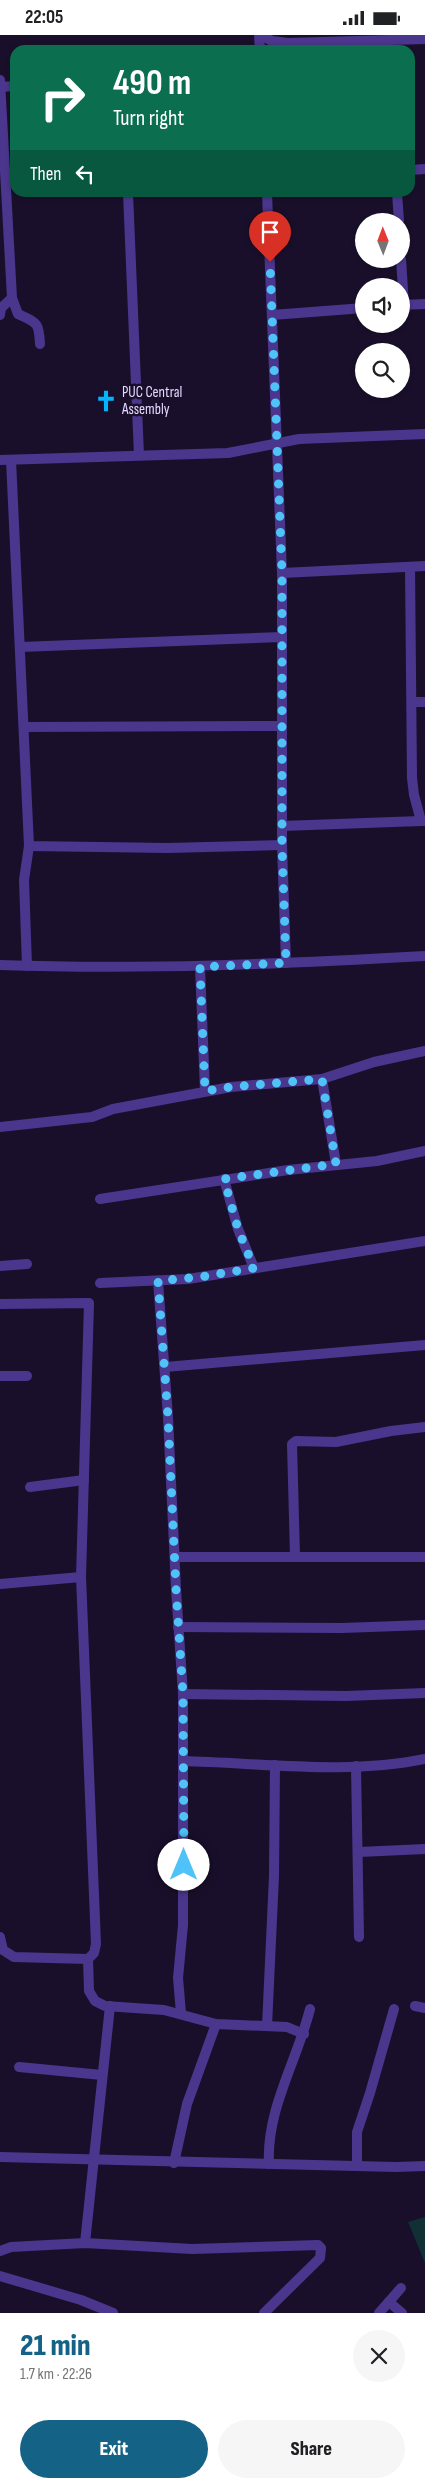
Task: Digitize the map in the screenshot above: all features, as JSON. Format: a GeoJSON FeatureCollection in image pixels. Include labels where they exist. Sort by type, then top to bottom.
{"type":"FeatureCollection","features":[{"type":"Feature","properties":{"kind":"street"},"geometry":{"type":"LineString","coordinates":[[260,35],[272,41],[288,43],[378,45],[425,39]]}},
{"type":"Feature","properties":{"kind":"street"},"geometry":{"type":"LineString","coordinates":[[0,80],[12,298],[18,314],[36,323],[39,327],[40,344]]}},
{"type":"Feature","properties":{"kind":"street"},"geometry":{"type":"LineString","coordinates":[[128,197],[139,455]]}},
{"type":"Feature","properties":{"kind":"street"},"geometry":{"type":"LineString","coordinates":[[266,197],[278,441],[282,573],[282,845],[286,963]]}},
{"type":"Feature","properties":{"kind":"street"},"geometry":{"type":"LineString","coordinates":[[397,197],[398,213]]}},
{"type":"Feature","properties":{"kind":"street"},"geometry":{"type":"LineString","coordinates":[[0,315],[1,308],[12,298]]}},
{"type":"Feature","properties":{"kind":"street"},"geometry":{"type":"LineString","coordinates":[[410,305],[425,304]]}},
{"type":"Feature","properties":{"kind":"street"},"geometry":{"type":"LineString","coordinates":[[272,315],[355,309]]}},
{"type":"Feature","properties":{"kind":"street"},"geometry":{"type":"LineString","coordinates":[[0,460],[228,453],[278,441],[425,434]]}},
{"type":"Feature","properties":{"kind":"street"},"geometry":{"type":"LineString","coordinates":[[11,459],[28,846],[24,880],[27,966]]}},
{"type":"Feature","properties":{"kind":"street"},"geometry":{"type":"LineString","coordinates":[[282,573],[425,566]]}},
{"type":"Feature","properties":{"kind":"street"},"geometry":{"type":"LineString","coordinates":[[282,826],[423,821],[414,795],[412,778],[410,567]]}},
{"type":"Feature","properties":{"kind":"street"},"geometry":{"type":"LineString","coordinates":[[20,647],[282,637]]}},
{"type":"Feature","properties":{"kind":"street"},"geometry":{"type":"LineString","coordinates":[[412,702],[425,701]]}},
{"type":"Feature","properties":{"kind":"street"},"geometry":{"type":"LineString","coordinates":[[24,727],[282,726]]}},
{"type":"Feature","properties":{"kind":"street"},"geometry":{"type":"LineString","coordinates":[[28,846],[168,848],[282,845]]}},
{"type":"Feature","properties":{"kind":"street"},"geometry":{"type":"LineString","coordinates":[[0,965],[200,967],[425,956]]}},
{"type":"Feature","properties":{"kind":"street"},"geometry":{"type":"LineString","coordinates":[[200,967],[205,1091]]}},
{"type":"Feature","properties":{"kind":"street"},"geometry":{"type":"LineString","coordinates":[[0,1127],[92,1117],[113,1109],[231,1087],[322,1079],[374,1062],[425,1051]]}},
{"type":"Feature","properties":{"kind":"street"},"geometry":{"type":"LineString","coordinates":[[322,1079],[336,1164]]}},
{"type":"Feature","properties":{"kind":"street"},"geometry":{"type":"LineString","coordinates":[[100,1199],[224,1179],[336,1164],[377,1161],[425,1151]]}},
{"type":"Feature","properties":{"kind":"street"},"geometry":{"type":"LineString","coordinates":[[224,1179],[238,1229],[254,1268]]}},
{"type":"Feature","properties":{"kind":"street"},"geometry":{"type":"LineString","coordinates":[[100,1283],[200,1277],[425,1241]]}},
{"type":"Feature","properties":{"kind":"street"},"geometry":{"type":"LineString","coordinates":[[0,1266],[27,1264]]}},
{"type":"Feature","properties":{"kind":"street"},"geometry":{"type":"LineString","coordinates":[[158,1281],[165,1367],[183,1694],[183,1925],[178,1978],[181,2013]]}},
{"type":"Feature","properties":{"kind":"street"},"geometry":{"type":"LineString","coordinates":[[0,1304],[89,1303],[81,1577],[96,1944],[94,1953],[88,1959],[14,1957],[3,1951],[0,1937]]}},
{"type":"Feature","properties":{"kind":"street"},"geometry":{"type":"LineString","coordinates":[[165,1367],[425,1345]]}},
{"type":"Feature","properties":{"kind":"street"},"geometry":{"type":"LineString","coordinates":[[0,1376],[27,1376]]}},
{"type":"Feature","properties":{"kind":"street"},"geometry":{"type":"LineString","coordinates":[[295,1556],[292,1444],[296,1441],[336,1443],[391,1431],[425,1427]]}},
{"type":"Feature","properties":{"kind":"street"},"geometry":{"type":"LineString","coordinates":[[30,1487],[84,1480]]}},
{"type":"Feature","properties":{"kind":"street"},"geometry":{"type":"LineString","coordinates":[[176,1557],[425,1557]]}},
{"type":"Feature","properties":{"kind":"street"},"geometry":{"type":"LineString","coordinates":[[0,1583],[81,1577]]}},
{"type":"Feature","properties":{"kind":"street"},"geometry":{"type":"LineString","coordinates":[[178,1627],[342,1628],[425,1625]]}},
{"type":"Feature","properties":{"kind":"street"},"geometry":{"type":"LineString","coordinates":[[183,1694],[346,1696],[425,1693]]}},
{"type":"Feature","properties":{"kind":"street"},"geometry":{"type":"LineString","coordinates":[[183,1761],[356,1766],[393,1764],[425,1759]]}},
{"type":"Feature","properties":{"kind":"street"},"geometry":{"type":"LineString","coordinates":[[267,2026],[274,1875],[275,1765]]}},
{"type":"Feature","properties":{"kind":"street"},"geometry":{"type":"LineString","coordinates":[[356,1766],[359,1937]]}},
{"type":"Feature","properties":{"kind":"street"},"geometry":{"type":"LineString","coordinates":[[359,1852],[425,1849]]}},
{"type":"Feature","properties":{"kind":"street"},"geometry":{"type":"LineString","coordinates":[[88,1959],[92,1997],[100,2004],[164,2010],[181,2013],[216,2024],[287,2027],[304,2033]]}},
{"type":"Feature","properties":{"kind":"street"},"geometry":{"type":"LineString","coordinates":[[85,2243],[110,2006]]}},
{"type":"Feature","properties":{"kind":"street"},"geometry":{"type":"LineString","coordinates":[[270,2164],[271,2123],[304,2033],[310,2009]]}},
{"type":"Feature","properties":{"kind":"street"},"geometry":{"type":"LineString","coordinates":[[357,2166],[357,2132],[394,2009]]}},
{"type":"Feature","properties":{"kind":"street"},"geometry":{"type":"LineString","coordinates":[[174,2163],[188,2104],[216,2024]]}},
{"type":"Feature","properties":{"kind":"street"},"geometry":{"type":"LineString","coordinates":[[19,2067],[102,2075]]}},
{"type":"Feature","properties":{"kind":"street"},"geometry":{"type":"LineString","coordinates":[[0,2157],[174,2163],[425,2166]]}},
{"type":"Feature","properties":{"kind":"street"},"geometry":{"type":"LineString","coordinates":[[0,2251],[10,2247],[85,2243],[192,2249],[318,2245],[321,2248],[320,2258],[264,2313]]}},
{"type":"Feature","properties":{"kind":"street"},"geometry":{"type":"LineString","coordinates":[[0,2276],[81,2300],[113,2313]]}},
{"type":"Feature","properties":{"kind":"street"},"geometry":{"type":"LineString","coordinates":[[379,2313],[401,2288]]}},
{"type":"Feature","properties":{"kind":"street"},"geometry":{"type":"LineString","coordinates":[[389,2302],[402,2313]]}},
{"type":"Feature","properties":{"kind":"green space"},"geometry":{"type":"Polygon","coordinates":[[[425,2217],[425,2263],[408,2222],[425,2217]]]}},
{"type":"Feature","properties":{"kind":"place","name":"PUC Central Assembly"},"geometry":{"type":"Point","coordinates":[106,401]}},
{"type":"Feature","properties":{"kind":"route"},"geometry":{"type":"LineString","coordinates":[[184,1865],[183,1694],[165,1367],[158,1281],[200,1277],[254,1268],[238,1229],[224,1179],[336,1164],[322,1079],[205,1091],[200,967],[286,963],[282,845],[282,573],[270,262]]}}]}
